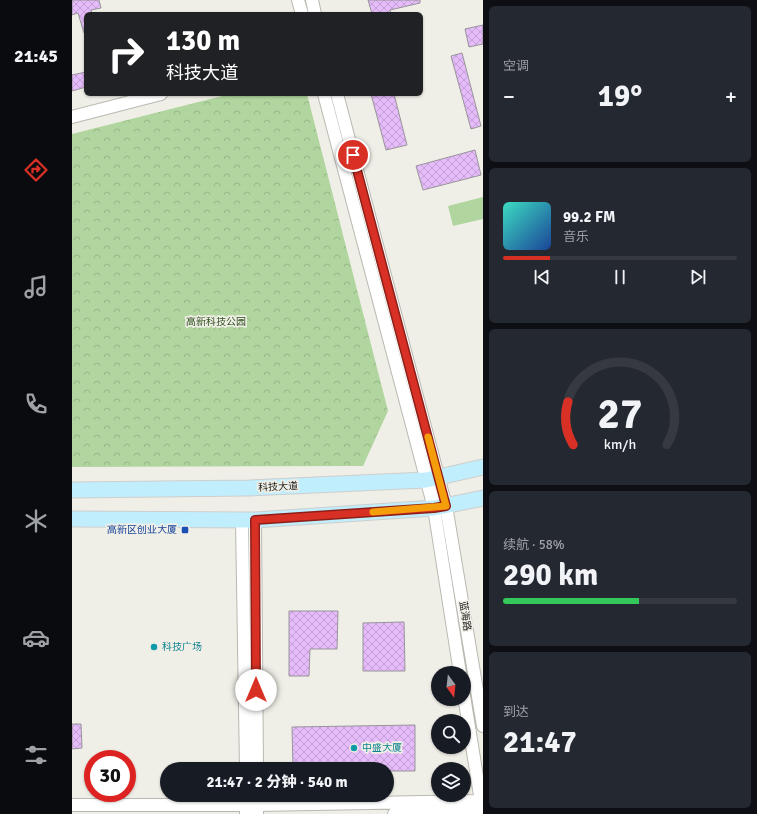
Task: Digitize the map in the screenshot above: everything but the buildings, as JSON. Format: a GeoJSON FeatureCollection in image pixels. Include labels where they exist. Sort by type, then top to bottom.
{"type":"FeatureCollection","features":[{"type":"Feature","properties":{"kind":"main road","name":"科技大道"},"geometry":{"type":"LineString","coordinates":[[72,490],[249,488],[433,479],[483,467]]}},
{"type":"Feature","properties":{"kind":"main road"},"geometry":{"type":"LineString","coordinates":[[72,519],[249,520],[440,507],[483,498]]}},
{"type":"Feature","properties":{"kind":"street"},"geometry":{"type":"LineString","coordinates":[[298,0],[301,12]]}},
{"type":"Feature","properties":{"kind":"street"},"geometry":{"type":"LineString","coordinates":[[312,0],[315,12]]}},
{"type":"Feature","properties":{"kind":"street"},"geometry":{"type":"LineString","coordinates":[[72,117],[153,96]]}},
{"type":"Feature","properties":{"kind":"street"},"geometry":{"type":"LineString","coordinates":[[325,96],[433,479]]}},
{"type":"Feature","properties":{"kind":"street"},"geometry":{"type":"LineString","coordinates":[[337,96],[440,507]]}},
{"type":"Feature","properties":{"kind":"street","name":"蓝海路"},"geometry":{"type":"LineString","coordinates":[[440,507],[459,666]]}},
{"type":"Feature","properties":{"kind":"street","name":"蓝海路"},"geometry":{"type":"LineString","coordinates":[[440,507],[483,722]]}},
{"type":"Feature","properties":{"kind":"street"},"geometry":{"type":"LineString","coordinates":[[246,762],[249,520]]}},
{"type":"Feature","properties":{"kind":"street"},"geometry":{"type":"LineString","coordinates":[[249,520],[257,762]]}},
{"type":"Feature","properties":{"kind":"street"},"geometry":{"type":"LineString","coordinates":[[394,814],[482,814],[466,706]]}},
{"type":"Feature","properties":{"kind":"street"},"geometry":{"type":"LineString","coordinates":[[72,805],[252,805],[481,801]]}},
{"type":"Feature","properties":{"kind":"green space","name":"高新科技公园"},"geometry":{"type":"Polygon","coordinates":[[[222,96],[308,96],[388,411],[363,466],[72,467],[72,134],[222,96]]]}},
{"type":"Feature","properties":{"kind":"green space"},"geometry":{"type":"Polygon","coordinates":[[[483,197],[483,219],[453,226],[448,206],[483,197]]]}},
{"type":"Feature","properties":{"kind":"slow traffic"},"geometry":{"type":"LineString","coordinates":[[373,512],[446,506],[428,437]]}},
{"type":"Feature","properties":{"kind":"place","name":"高新区创业大厦"},"geometry":{"type":"Point","coordinates":[185,530]}},
{"type":"Feature","properties":{"kind":"place","name":"科技广场"},"geometry":{"type":"Point","coordinates":[154,647]}},
{"type":"Feature","properties":{"kind":"place","name":"中盛大厦"},"geometry":{"type":"Point","coordinates":[354,748]}},
{"type":"Feature","properties":{"kind":"route"},"geometry":{"type":"LineString","coordinates":[[256,690],[255,520],[446,506],[353,155]]}}]}
